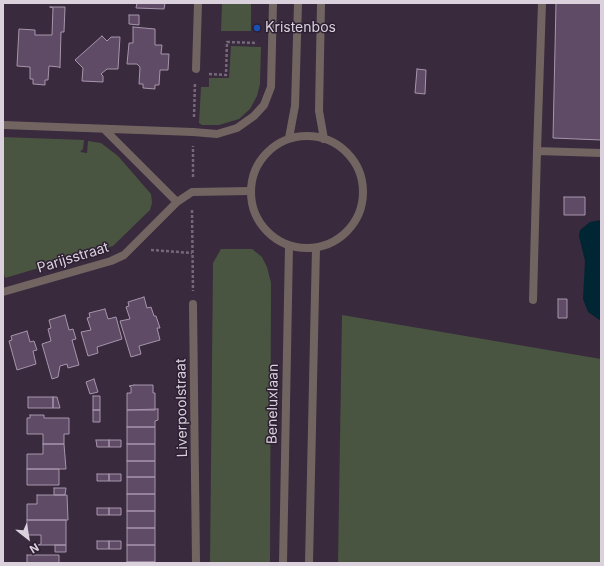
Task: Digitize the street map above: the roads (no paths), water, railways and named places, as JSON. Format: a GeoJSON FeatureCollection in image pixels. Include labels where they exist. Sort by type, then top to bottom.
{"type":"FeatureCollection","features":[{"type":"Feature","properties":{"kind":"street"},"geometry":{"type":"LineString","coordinates":[[196,70],[198,3]]}},
{"type":"Feature","properties":{"kind":"street"},"geometry":{"type":"LineString","coordinates":[[3,125],[217,134],[237,128],[254,116],[264,106],[271,87],[273,3]]}},
{"type":"Feature","properties":{"kind":"street"},"geometry":{"type":"LineString","coordinates":[[289,138],[295,106],[298,3]]}},
{"type":"Feature","properties":{"kind":"street"},"geometry":{"type":"LineString","coordinates":[[321,3],[319,111],[324,139]]}},
{"type":"Feature","properties":{"kind":"street"},"geometry":{"type":"LineString","coordinates":[[532,300],[542,3]]}},
{"type":"Feature","properties":{"kind":"street"},"geometry":{"type":"LineString","coordinates":[[104,130],[177,202]]}},
{"type":"Feature","properties":{"kind":"street"},"geometry":{"type":"LineString","coordinates":[[297,137],[324,139],[343,149],[356,164],[361,178],[363,198],[360,209],[351,227],[335,241],[316,248],[288,246],[271,236],[259,223],[250,191],[253,174],[259,162],[266,153],[289,138],[297,137]]}},
{"type":"Feature","properties":{"kind":"street"},"geometry":{"type":"LineString","coordinates":[[537,151],[601,153]]}},
{"type":"Feature","properties":{"kind":"street","name":"Parijsstraat"},"geometry":{"type":"LineString","coordinates":[[3,292],[111,261],[124,255],[135,246],[177,202],[192,192],[250,191]]}},
{"type":"Feature","properties":{"kind":"street","name":"Beneluxlaan"},"geometry":{"type":"LineString","coordinates":[[283,563],[288,246]]}},
{"type":"Feature","properties":{"kind":"street"},"geometry":{"type":"LineString","coordinates":[[310,563],[316,248]]}},
{"type":"Feature","properties":{"kind":"street","name":"Liverpoolstraat"},"geometry":{"type":"LineString","coordinates":[[194,304],[196,563]]}},
{"type":"Feature","properties":{"kind":"water"},"geometry":{"type":"Polygon","coordinates":[[[601,220],[601,321],[588,312],[583,299],[585,261],[579,236],[580,230],[590,222],[601,220]]]}},
{"type":"Feature","properties":{"kind":"place","name":"Kristenbos"},"geometry":{"type":"Point","coordinates":[257,28]}}]}
